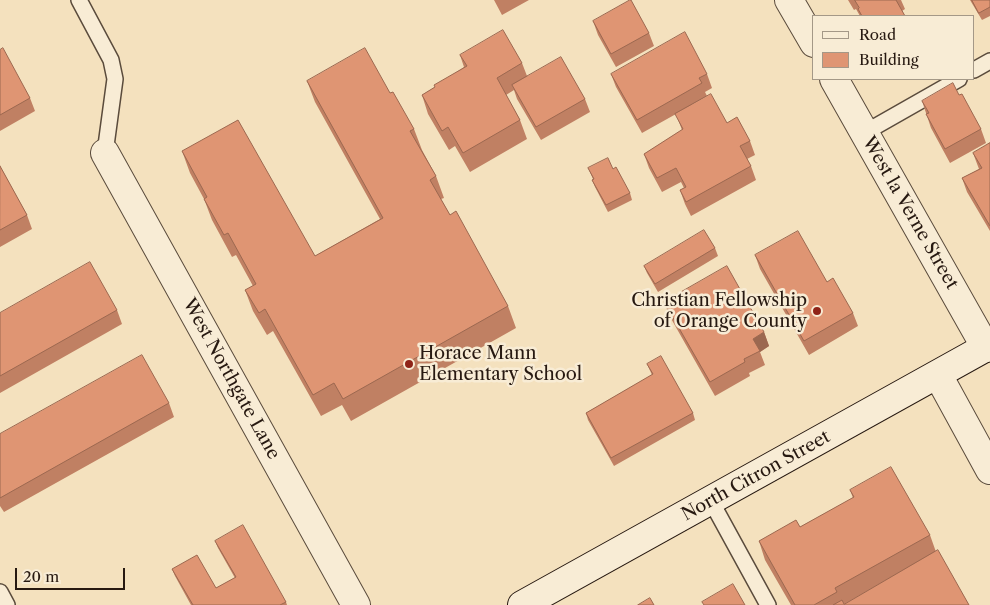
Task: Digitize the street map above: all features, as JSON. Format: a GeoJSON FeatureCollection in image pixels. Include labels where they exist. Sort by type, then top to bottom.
{"type":"FeatureCollection","features":[{"type":"Feature","properties":{"kind":"street"},"geometry":{"type":"LineString","coordinates":[[789,0],[812,40]]}},
{"type":"Feature","properties":{"kind":"street","name":"West la Verne Street"},"geometry":{"type":"LineString","coordinates":[[835,80],[988,347]]}},
{"type":"Feature","properties":{"kind":"street","name":"West Northgate Lane"},"geometry":{"type":"LineString","coordinates":[[105,153],[356,605]]}},
{"type":"Feature","properties":{"kind":"street","name":"North Citron Street"},"geometry":{"type":"LineString","coordinates":[[522,605],[988,347]]}},
{"type":"Feature","properties":{"kind":"street"},"geometry":{"type":"LineString","coordinates":[[938,376],[990,470]]}},
{"type":"Feature","properties":{"kind":"lane"},"geometry":{"type":"LineString","coordinates":[[79,0],[112,60],[116,79],[105,153]]}},
{"type":"Feature","properties":{"kind":"lane"},"geometry":{"type":"LineString","coordinates":[[975,69],[990,61]]}},
{"type":"Feature","properties":{"kind":"lane"},"geometry":{"type":"LineString","coordinates":[[864,133],[957,80]]}},
{"type":"Feature","properties":{"kind":"lane"},"geometry":{"type":"LineString","coordinates":[[711,501],[768,605]]}},
{"type":"Feature","properties":{"kind":"lane"},"geometry":{"type":"LineString","coordinates":[[0,592],[7,605]]}},
{"type":"Feature","properties":{"kind":"building"},"geometry":{"type":"Polygon","coordinates":[[[630,0],[649,33],[611,54],[593,21],[630,0]]]}},
{"type":"Feature","properties":{"kind":"building"},"geometry":{"type":"Polygon","coordinates":[[[855,0],[896,0],[904,15],[861,15],[855,0]]]}},
{"type":"Feature","properties":{"kind":"building"},"geometry":{"type":"Polygon","coordinates":[[[972,0],[990,0],[990,7],[979,13],[972,0]]]}},
{"type":"Feature","properties":{"kind":"building"},"geometry":{"type":"Polygon","coordinates":[[[503,30],[522,63],[497,78],[520,120],[463,153],[448,127],[442,131],[422,95],[435,87],[434,85],[467,66],[460,55],[503,30]]]}},
{"type":"Feature","properties":{"kind":"building"},"geometry":{"type":"Polygon","coordinates":[[[685,32],[707,74],[699,78],[702,83],[637,120],[611,74],[685,32]]]}},
{"type":"Feature","properties":{"kind":"building"},"geometry":{"type":"Polygon","coordinates":[[[3,48],[30,98],[0,115],[0,50],[3,48]]]}},
{"type":"Feature","properties":{"kind":"building"},"geometry":{"type":"Polygon","coordinates":[[[365,48],[390,93],[393,92],[414,129],[410,131],[436,176],[430,180],[450,215],[456,211],[508,306],[343,399],[334,383],[313,395],[265,309],[259,313],[245,290],[256,284],[228,233],[224,235],[204,199],[207,197],[182,151],[238,120],[315,256],[383,218],[307,81],[365,48]]]}},
{"type":"Feature","properties":{"kind":"building"},"geometry":{"type":"Polygon","coordinates":[[[561,57],[585,99],[536,127],[512,85],[561,57]]]}},
{"type":"Feature","properties":{"kind":"building"},"geometry":{"type":"Polygon","coordinates":[[[953,83],[959,95],[962,94],[981,129],[945,149],[926,114],[929,113],[922,101],[953,83]]]}},
{"type":"Feature","properties":{"kind":"building"},"geometry":{"type":"Polygon","coordinates":[[[711,94],[727,123],[737,117],[750,141],[740,146],[751,166],[686,202],[680,190],[686,187],[676,168],[657,178],[644,154],[683,129],[675,114],[711,94]]]}},
{"type":"Feature","properties":{"kind":"building"},"geometry":{"type":"Polygon","coordinates":[[[990,143],[990,226],[962,178],[982,168],[973,153],[990,143]]]}},
{"type":"Feature","properties":{"kind":"building"},"geometry":{"type":"Polygon","coordinates":[[[608,158],[613,169],[616,167],[630,193],[606,205],[592,180],[594,179],[588,168],[608,158]]]}},
{"type":"Feature","properties":{"kind":"building"},"geometry":{"type":"Polygon","coordinates":[[[0,166],[27,215],[0,230],[0,166]]]}},
{"type":"Feature","properties":{"kind":"building"},"geometry":{"type":"Polygon","coordinates":[[[704,230],[715,248],[655,284],[644,266],[704,230]]]}},
{"type":"Feature","properties":{"kind":"building","name":"Christian Fellowship of Orange County"},"geometry":{"type":"Polygon","coordinates":[[[798,231],[827,282],[833,278],[853,313],[804,341],[755,255],[798,231]]]}},
{"type":"Feature","properties":{"kind":"building"},"geometry":{"type":"Polygon","coordinates":[[[90,262],[117,310],[0,376],[0,313],[90,262]]]}},
{"type":"Feature","properties":{"kind":"building"},"geometry":{"type":"Polygon","coordinates":[[[727,266],[764,332],[753,339],[760,351],[744,359],[745,362],[710,382],[664,302],[727,266]]]}},
{"type":"Feature","properties":{"kind":"building"},"geometry":{"type":"Polygon","coordinates":[[[142,355],[169,403],[0,498],[0,434],[142,355]]]}},
{"type":"Feature","properties":{"kind":"building"},"geometry":{"type":"Polygon","coordinates":[[[661,356],[693,413],[611,458],[586,413],[653,374],[647,364],[661,356]]]}},
{"type":"Feature","properties":{"kind":"building"},"geometry":{"type":"Polygon","coordinates":[[[891,467],[930,535],[835,588],[837,592],[814,605],[795,605],[759,541],[796,520],[800,527],[854,497],[850,490],[891,467]]]}},
{"type":"Feature","properties":{"kind":"building"},"geometry":{"type":"Polygon","coordinates":[[[243,525],[286,602],[280,605],[193,605],[172,569],[197,555],[216,588],[236,577],[215,541],[243,525]]]}},
{"type":"Feature","properties":{"kind":"building"},"geometry":{"type":"Polygon","coordinates":[[[938,550],[969,605],[833,605],[842,600],[844,604],[938,550]]]}},
{"type":"Feature","properties":{"kind":"building"},"geometry":{"type":"Polygon","coordinates":[[[733,584],[745,605],[704,605],[702,602],[733,584]]]}},
{"type":"Feature","properties":{"kind":"building"},"geometry":{"type":"Polygon","coordinates":[[[650,598],[654,605],[638,605],[650,598]]]}},
{"type":"Feature","properties":{"kind":"place","name":"Christian Fellowship of Orange County"},"geometry":{"type":"Point","coordinates":[817,311]}},
{"type":"Feature","properties":{"kind":"place","name":"Horace Mann Elementary School"},"geometry":{"type":"Point","coordinates":[409,364]}}]}
